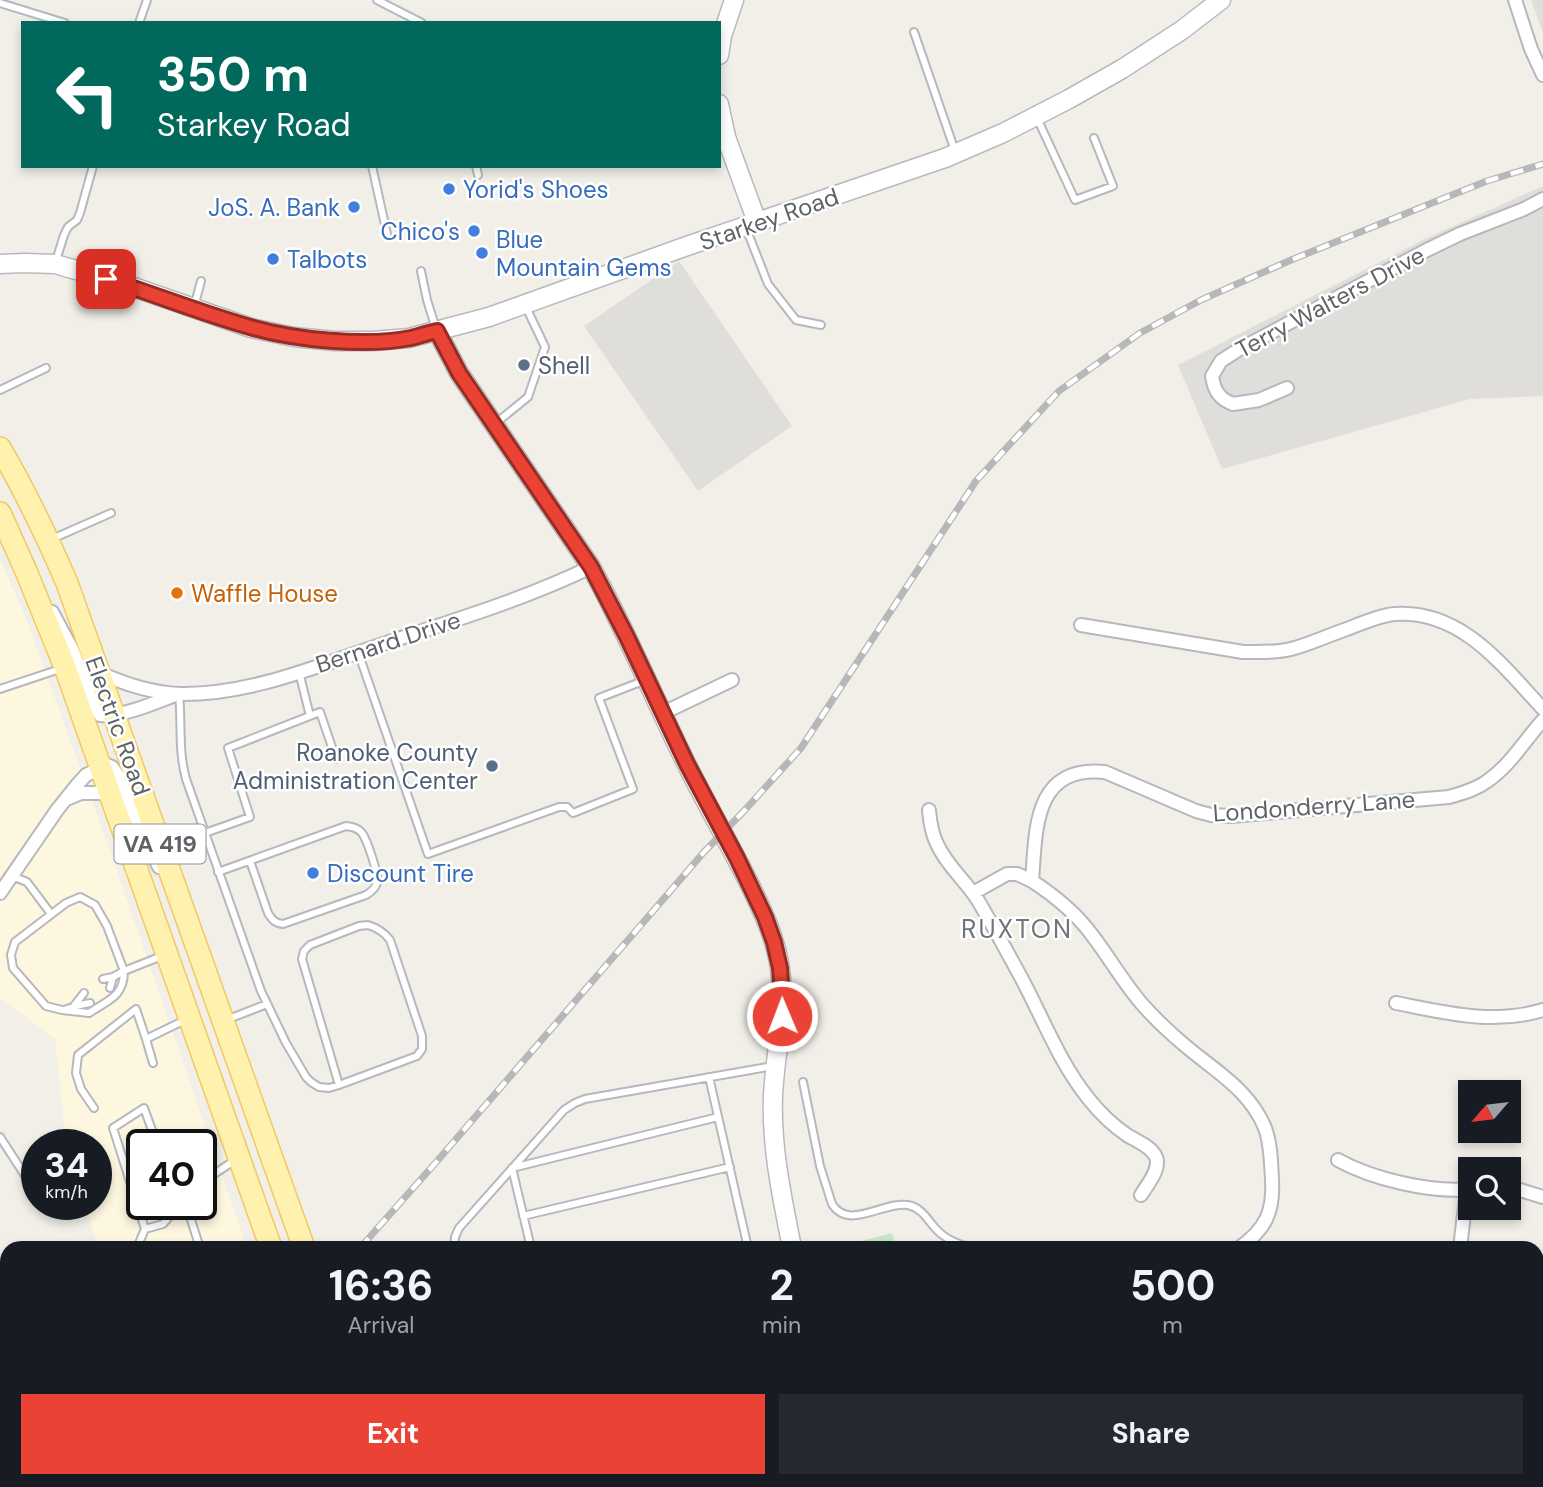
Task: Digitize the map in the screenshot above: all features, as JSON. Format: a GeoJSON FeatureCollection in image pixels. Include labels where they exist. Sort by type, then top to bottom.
{"type":"FeatureCollection","features":[{"type":"Feature","properties":{"kind":"main road"},"geometry":{"type":"LineString","coordinates":[[721,46],[734,0]]}},
{"type":"Feature","properties":{"kind":"main road","name":"Starkey Road"},"geometry":{"type":"LineString","coordinates":[[0,264],[55,264],[251,328],[294,337],[385,340],[409,338],[489,317],[955,153],[1069,100],[1182,30],[1221,0]]}},
{"type":"Feature","properties":{"kind":"main road"},"geometry":{"type":"LineString","coordinates":[[721,113],[751,224]]}},
{"type":"Feature","properties":{"kind":"main road"},"geometry":{"type":"LineString","coordinates":[[437,331],[459,373],[591,567],[765,917],[780,968],[782,995],[773,1098],[774,1139],[788,1241]]}},
{"type":"Feature","properties":{"kind":"main road","name":"Electric Road"},"geometry":{"type":"LineString","coordinates":[[0,448],[49,540],[67,583],[302,1241]]}},
{"type":"Feature","properties":{"kind":"main road","name":"Electric Road"},"geometry":{"type":"LineString","coordinates":[[0,513],[65,667],[269,1241]]}},
{"type":"Feature","properties":{"kind":"street"},"geometry":{"type":"LineString","coordinates":[[1515,0],[1531,49],[1543,75]]}},
{"type":"Feature","properties":{"kind":"street","name":"Terry Walters Drive"},"geometry":{"type":"LineString","coordinates":[[1287,388],[1259,400],[1233,404],[1219,395],[1212,376],[1220,360],[1238,349],[1448,240],[1543,199]]}},
{"type":"Feature","properties":{"kind":"street","name":"Bernard Drive"},"geometry":{"type":"LineString","coordinates":[[98,671],[135,687],[179,694],[236,690],[299,672],[514,599],[591,567]]}},
{"type":"Feature","properties":{"kind":"street"},"geometry":{"type":"LineString","coordinates":[[32,585],[51,610],[72,649],[96,711],[100,715],[114,714]]}},
{"type":"Feature","properties":{"kind":"street"},"geometry":{"type":"LineString","coordinates":[[1081,625],[1243,652],[1267,652],[1290,649],[1392,614],[1413,615],[1454,626],[1472,637],[1543,709]]}},
{"type":"Feature","properties":{"kind":"street"},"geometry":{"type":"LineString","coordinates":[[663,713],[732,680]]}},
{"type":"Feature","properties":{"kind":"street","name":"Bernard Drive"},"geometry":{"type":"LineString","coordinates":[[114,714],[138,709],[179,694]]}},
{"type":"Feature","properties":{"kind":"street","name":"Londonderry Lane"},"geometry":{"type":"LineString","coordinates":[[1032,881],[1038,814],[1044,801],[1057,785],[1077,773],[1105,772],[1211,815],[1231,816],[1449,797],[1486,783],[1522,748],[1543,720]]}},
{"type":"Feature","properties":{"kind":"street"},"geometry":{"type":"LineString","coordinates":[[0,894],[6,875],[86,775],[107,765],[113,766],[119,777],[161,872],[176,889]]}},
{"type":"Feature","properties":{"kind":"street"},"geometry":{"type":"LineString","coordinates":[[67,799],[81,793],[110,793]]}},
{"type":"Feature","properties":{"kind":"street"},"geometry":{"type":"LineString","coordinates":[[929,810],[937,845],[946,861],[973,892],[1065,1065],[1107,1120],[1155,1154],[1157,1169],[1141,1195]]}},
{"type":"Feature","properties":{"kind":"street"},"geometry":{"type":"LineString","coordinates":[[973,892],[1007,874],[1017,874],[1049,892],[1083,925],[1131,990],[1163,1026],[1244,1093],[1265,1129],[1270,1147],[1273,1196],[1262,1228],[1249,1241]]}},
{"type":"Feature","properties":{"kind":"street"},"geometry":{"type":"LineString","coordinates":[[1396,1003],[1481,1018],[1505,1018],[1543,1010]]}},
{"type":"Feature","properties":{"kind":"street"},"geometry":{"type":"LineString","coordinates":[[1338,1160],[1374,1177],[1432,1188],[1458,1190]]}},
{"type":"Feature","properties":{"kind":"street"},"geometry":{"type":"LineString","coordinates":[[1521,1189],[1543,1197]]}},
{"type":"Feature","properties":{"kind":"street"},"geometry":{"type":"LineString","coordinates":[[1461,1241],[1464,1220]]}},
{"type":"Feature","properties":{"kind":"lane"},"geometry":{"type":"LineString","coordinates":[[140,21],[148,0]]}},
{"type":"Feature","properties":{"kind":"lane"},"geometry":{"type":"LineString","coordinates":[[377,0],[418,21]]}},
{"type":"Feature","properties":{"kind":"lane"},"geometry":{"type":"LineString","coordinates":[[0,2],[59,21]]}},
{"type":"Feature","properties":{"kind":"lane"},"geometry":{"type":"LineString","coordinates":[[914,32],[955,153]]}},
{"type":"Feature","properties":{"kind":"lane"},"geometry":{"type":"LineString","coordinates":[[1036,116],[1075,200],[1113,186],[1094,138]]}},
{"type":"Feature","properties":{"kind":"lane"},"geometry":{"type":"LineString","coordinates":[[55,264],[64,235],[80,212],[92,168]]}},
{"type":"Feature","properties":{"kind":"lane"},"geometry":{"type":"LineString","coordinates":[[372,168],[387,234]]}},
{"type":"Feature","properties":{"kind":"lane"},"geometry":{"type":"LineString","coordinates":[[476,168],[478,175]]}},
{"type":"Feature","properties":{"kind":"lane"},"geometry":{"type":"LineString","coordinates":[[751,224],[768,284],[796,320],[821,325]]}},
{"type":"Feature","properties":{"kind":"lane"},"geometry":{"type":"LineString","coordinates":[[421,271],[437,331]]}},
{"type":"Feature","properties":{"kind":"lane"},"geometry":{"type":"LineString","coordinates":[[194,309],[201,281]]}},
{"type":"Feature","properties":{"kind":"lane"},"geometry":{"type":"LineString","coordinates":[[494,425],[528,397],[545,347],[524,305]]}},
{"type":"Feature","properties":{"kind":"lane"},"geometry":{"type":"LineString","coordinates":[[0,390],[46,368]]}},
{"type":"Feature","properties":{"kind":"lane"},"geometry":{"type":"LineString","coordinates":[[49,540],[111,513]]}},
{"type":"Feature","properties":{"kind":"lane"},"geometry":{"type":"LineString","coordinates":[[358,652],[428,855],[559,807],[567,807],[573,813],[633,789],[599,698],[647,679]]}},
{"type":"Feature","properties":{"kind":"lane"},"geometry":{"type":"LineString","coordinates":[[0,689],[65,667]]}},
{"type":"Feature","properties":{"kind":"lane"},"geometry":{"type":"LineString","coordinates":[[299,672],[310,716]]}},
{"type":"Feature","properties":{"kind":"lane"},"geometry":{"type":"LineString","coordinates":[[179,694],[182,766],[218,872],[267,1004],[306,1077],[319,1087],[339,1085],[417,1056],[422,1049],[422,1036],[390,940],[378,928],[359,926],[310,945],[304,951],[302,959],[339,1085]]}},
{"type":"Feature","properties":{"kind":"lane"},"geometry":{"type":"LineString","coordinates":[[205,833],[250,817],[228,748],[320,712],[337,759]]}},
{"type":"Feature","properties":{"kind":"lane"},"geometry":{"type":"LineString","coordinates":[[218,872],[346,826],[354,827],[364,837],[378,875],[377,883],[373,891],[366,895],[277,924],[268,913],[250,861]]}},
{"type":"Feature","properties":{"kind":"lane"},"geometry":{"type":"LineString","coordinates":[[6,875],[27,882],[51,914]]}},
{"type":"Feature","properties":{"kind":"lane"},"geometry":{"type":"LineString","coordinates":[[80,897],[95,905],[107,926],[124,971],[121,992],[89,1013],[62,1010],[46,1006],[13,968],[11,955],[15,942],[66,903],[80,897]]}},
{"type":"Feature","properties":{"kind":"lane"},"geometry":{"type":"LineString","coordinates":[[103,979],[167,954]]}},
{"type":"Feature","properties":{"kind":"lane"},"geometry":{"type":"LineString","coordinates":[[110,988],[113,977]]}},
{"type":"Feature","properties":{"kind":"lane"},"geometry":{"type":"LineString","coordinates":[[73,1007],[84,993]]}},
{"type":"Feature","properties":{"kind":"lane"},"geometry":{"type":"LineString","coordinates":[[62,1010],[90,1003]]}},
{"type":"Feature","properties":{"kind":"lane"},"geometry":{"type":"LineString","coordinates":[[223,1021],[267,1004]]}},
{"type":"Feature","properties":{"kind":"lane"},"geometry":{"type":"LineString","coordinates":[[94,1108],[81,1089],[76,1073],[78,1055],[136,1009],[153,1063]]}},
{"type":"Feature","properties":{"kind":"lane"},"geometry":{"type":"LineString","coordinates":[[146,1039],[190,1018]]}},
{"type":"Feature","properties":{"kind":"lane"},"geometry":{"type":"LineString","coordinates":[[455,1241],[459,1228],[564,1110],[575,1103],[775,1065]]}},
{"type":"Feature","properties":{"kind":"lane"},"geometry":{"type":"LineString","coordinates":[[709,1077],[746,1241]]}},
{"type":"Feature","properties":{"kind":"lane"},"geometry":{"type":"LineString","coordinates":[[803,1082],[820,1166],[835,1208],[842,1214],[852,1216],[908,1205],[927,1216],[937,1230],[952,1241]]}},
{"type":"Feature","properties":{"kind":"lane"},"geometry":{"type":"LineString","coordinates":[[126,1169],[113,1128],[144,1108],[152,1129]]}},
{"type":"Feature","properties":{"kind":"lane"},"geometry":{"type":"LineString","coordinates":[[512,1168],[718,1118]]}},
{"type":"Feature","properties":{"kind":"lane"},"geometry":{"type":"LineString","coordinates":[[0,1137],[21,1169]]}},
{"type":"Feature","properties":{"kind":"lane"},"geometry":{"type":"LineString","coordinates":[[217,1172],[239,1157]]}},
{"type":"Feature","properties":{"kind":"lane"},"geometry":{"type":"LineString","coordinates":[[523,1216],[730,1167]]}},
{"type":"Feature","properties":{"kind":"lane"},"geometry":{"type":"LineString","coordinates":[[512,1168],[529,1241]]}},
{"type":"Feature","properties":{"kind":"lane"},"geometry":{"type":"LineString","coordinates":[[140,1241],[145,1229],[142,1220]]}},
{"type":"Feature","properties":{"kind":"lane"},"geometry":{"type":"LineString","coordinates":[[145,1229],[163,1224],[166,1220]]}},
{"type":"Feature","properties":{"kind":"lane"},"geometry":{"type":"LineString","coordinates":[[191,1220],[198,1241]]}},
{"type":"Feature","properties":{"kind":"shaded area"},"geometry":{"type":"Polygon","coordinates":[[[1531,0],[1543,0],[1543,33],[1531,0]]]}},
{"type":"Feature","properties":{"kind":"shaded area"},"geometry":{"type":"Polygon","coordinates":[[[1543,186],[1543,396],[1470,399],[1222,469],[1178,365],[1427,238],[1543,186]]]}},
{"type":"Feature","properties":{"kind":"shaded area"},"geometry":{"type":"Polygon","coordinates":[[[679,261],[792,426],[698,491],[584,326],[679,261]]]}},
{"type":"Feature","properties":{"kind":"shaded area"},"geometry":{"type":"Polygon","coordinates":[[[0,559],[27,621],[206,1129],[126,1129],[126,1220],[217,1220],[217,1161],[244,1241],[96,1241],[90,1220],[112,1220],[112,1129],[64,1129],[55,1039],[0,998],[0,559]]]}},
{"type":"Feature","properties":{"kind":"green space"},"geometry":{"type":"Polygon","coordinates":[[[892,1233],[894,1241],[862,1241],[892,1233]]]}},
{"type":"Feature","properties":{"kind":"railway"},"geometry":{"type":"LineString","coordinates":[[366,1241],[704,852],[801,748],[976,481],[1059,391],[1140,333],[1201,300],[1291,260],[1487,181],[1543,164]]}},
{"type":"Feature","properties":{"kind":"place","name":"Yorid's Shoes"},"geometry":{"type":"Point","coordinates":[449,189]}},
{"type":"Feature","properties":{"kind":"place","name":"JoS. A. Bank"},"geometry":{"type":"Point","coordinates":[354,207]}},
{"type":"Feature","properties":{"kind":"place","name":"Chico's"},"geometry":{"type":"Point","coordinates":[474,231]}},
{"type":"Feature","properties":{"kind":"place","name":"Blue Mountain Gems"},"geometry":{"type":"Point","coordinates":[482,253]}},
{"type":"Feature","properties":{"kind":"place","name":"Talbots"},"geometry":{"type":"Point","coordinates":[273,259]}},
{"type":"Feature","properties":{"kind":"place","name":"Shell"},"geometry":{"type":"Point","coordinates":[524,365]}},
{"type":"Feature","properties":{"kind":"place","name":"Waffle House"},"geometry":{"type":"Point","coordinates":[177,593]}},
{"type":"Feature","properties":{"kind":"place","name":"Roanoke County Administration Center"},"geometry":{"type":"Point","coordinates":[492,766]}},
{"type":"Feature","properties":{"kind":"place","name":"Discount Tire"},"geometry":{"type":"Point","coordinates":[313,873]}},
{"type":"Feature","properties":{"kind":"district","name":"RUXTON"},"geometry":{"type":"Point","coordinates":[1017,929]}},
{"type":"Feature","properties":{"kind":"route"},"geometry":{"type":"LineString","coordinates":[[106,279],[251,328],[294,337],[373,341],[409,338],[437,331],[459,373],[591,567],[606,595],[687,764],[765,917],[780,968],[782,1016]]}}]}
